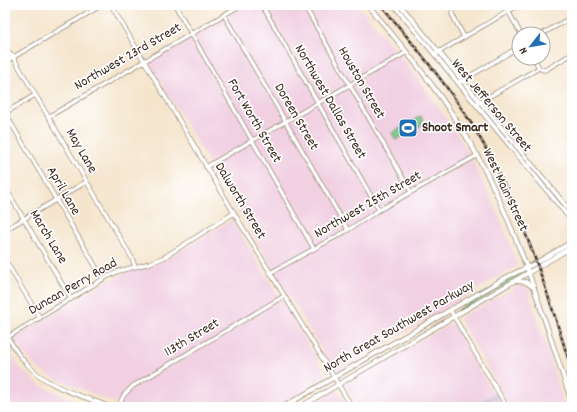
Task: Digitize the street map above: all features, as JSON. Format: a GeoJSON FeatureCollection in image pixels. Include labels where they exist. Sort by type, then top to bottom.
{"type":"FeatureCollection","features":[{"type":"Feature","properties":{"kind":"main road","name":"West Main Street"},"geometry":{"type":"LineString","coordinates":[[368,5],[436,90],[478,155],[508,217],[529,273],[572,402]]}},
{"type":"Feature","properties":{"kind":"main road","name":"West Jefferson Street"},"geometry":{"type":"LineString","coordinates":[[394,5],[483,115],[572,221]]}},
{"type":"Feature","properties":{"kind":"main road","name":"West Jefferson Street"},"geometry":{"type":"LineString","coordinates":[[400,5],[572,213]]}},
{"type":"Feature","properties":{"kind":"main road"},"geometry":{"type":"LineString","coordinates":[[483,115],[489,111]]}},
{"type":"Feature","properties":{"kind":"main road"},"geometry":{"type":"LineString","coordinates":[[504,139],[509,135]]}},
{"type":"Feature","properties":{"kind":"main road"},"geometry":{"type":"LineString","coordinates":[[537,179],[541,176]]}},
{"type":"Feature","properties":{"kind":"main road"},"geometry":{"type":"LineString","coordinates":[[562,209],[566,206]]}},
{"type":"Feature","properties":{"kind":"main road","name":"North Great Southwest Parkway"},"geometry":{"type":"LineString","coordinates":[[283,407],[507,277],[527,268],[572,242]]}},
{"type":"Feature","properties":{"kind":"main road","name":"North Great Southwest Parkway"},"geometry":{"type":"LineString","coordinates":[[300,407],[572,247]]}},
{"type":"Feature","properties":{"kind":"main road"},"geometry":{"type":"LineString","coordinates":[[516,281],[526,282],[534,288]]}},
{"type":"Feature","properties":{"kind":"main road"},"geometry":{"type":"LineString","coordinates":[[432,320],[436,328]]}},
{"type":"Feature","properties":{"kind":"street"},"geometry":{"type":"LineString","coordinates":[[5,62],[102,5]]}},
{"type":"Feature","properties":{"kind":"street","name":"Dalworth Street"},"geometry":{"type":"LineString","coordinates":[[111,5],[234,214],[352,407]]}},
{"type":"Feature","properties":{"kind":"street","name":"Fort Worth Street"},"geometry":{"type":"LineString","coordinates":[[175,5],[314,249]]}},
{"type":"Feature","properties":{"kind":"street","name":"Northwest 23rd Street"},"geometry":{"type":"LineString","coordinates":[[48,117],[240,5]]}},
{"type":"Feature","properties":{"kind":"street","name":"Northwest Dallas Street"},"geometry":{"type":"LineString","coordinates":[[262,5],[379,210]]}},
{"type":"Feature","properties":{"kind":"street","name":"Houston Street"},"geometry":{"type":"LineString","coordinates":[[304,5],[412,192]]}},
{"type":"Feature","properties":{"kind":"street"},"geometry":{"type":"LineString","coordinates":[[458,5],[453,9],[452,14],[464,37]]}},
{"type":"Feature","properties":{"kind":"street"},"geometry":{"type":"LineString","coordinates":[[434,55],[519,5]]}},
{"type":"Feature","properties":{"kind":"street"},"geometry":{"type":"LineString","coordinates":[[508,12],[516,26]]}},
{"type":"Feature","properties":{"kind":"street","name":"Doreen Street"},"geometry":{"type":"LineString","coordinates":[[224,14],[348,230]]}},
{"type":"Feature","properties":{"kind":"street"},"geometry":{"type":"LineString","coordinates":[[551,29],[572,17]]}},
{"type":"Feature","properties":{"kind":"street","name":"May Lane"},"geometry":{"type":"LineString","coordinates":[[5,49],[13,57],[132,258],[135,267]]}},
{"type":"Feature","properties":{"kind":"street"},"geometry":{"type":"LineString","coordinates":[[206,167],[407,52]]}},
{"type":"Feature","properties":{"kind":"street"},"geometry":{"type":"LineString","coordinates":[[458,83],[511,52]]}},
{"type":"Feature","properties":{"kind":"street"},"geometry":{"type":"LineString","coordinates":[[475,105],[539,68],[545,70],[572,54]]}},
{"type":"Feature","properties":{"kind":"street"},"geometry":{"type":"LineString","coordinates":[[5,113],[35,95]]}},
{"type":"Feature","properties":{"kind":"street","name":"April Lane"},"geometry":{"type":"LineString","coordinates":[[5,113],[103,279]]}},
{"type":"Feature","properties":{"kind":"street","name":"Northwest 25th Street"},"geometry":{"type":"LineString","coordinates":[[270,273],[478,155]]}},
{"type":"Feature","properties":{"kind":"street"},"geometry":{"type":"LineString","coordinates":[[5,230],[86,182]]}},
{"type":"Feature","properties":{"kind":"street","name":"March Lane"},"geometry":{"type":"LineString","coordinates":[[5,187],[71,299]]}},
{"type":"Feature","properties":{"kind":"street","name":"Duncan Perry Road"},"geometry":{"type":"LineString","coordinates":[[7,337],[103,279],[119,271],[163,258],[234,214]]}},
{"type":"Feature","properties":{"kind":"street"},"geometry":{"type":"LineString","coordinates":[[5,260],[40,318]]}},
{"type":"Feature","properties":{"kind":"street","name":"113th Street"},"geometry":{"type":"LineString","coordinates":[[118,407],[124,394],[133,386],[284,296]]}},
{"type":"Feature","properties":{"kind":"street"},"geometry":{"type":"LineString","coordinates":[[450,310],[507,407]]}},
{"type":"Feature","properties":{"kind":"street"},"geometry":{"type":"LineString","coordinates":[[5,332],[26,364],[42,378],[58,387],[110,407]]}},
{"type":"Feature","properties":{"kind":"street"},"geometry":{"type":"LineString","coordinates":[[563,407],[572,402]]}},
{"type":"Feature","properties":{"kind":"shaded area"},"geometry":{"type":"Polygon","coordinates":[[[247,5],[358,5],[417,77],[455,131],[494,205],[517,266],[339,371],[335,369],[326,357],[149,62],[247,5]]]}},
{"type":"Feature","properties":{"kind":"shaded area"},"geometry":{"type":"Polygon","coordinates":[[[232,220],[327,376],[275,407],[126,407],[56,379],[36,367],[24,353],[14,337],[106,282],[127,272],[149,267],[166,259],[232,220]]]}},
{"type":"Feature","properties":{"kind":"shaded area"},"geometry":{"type":"Polygon","coordinates":[[[520,285],[527,287],[565,407],[510,407],[459,318],[520,285]]]}},
{"type":"Feature","properties":{"kind":"shaded area"},"geometry":{"type":"Polygon","coordinates":[[[452,323],[501,407],[358,407],[344,384],[452,323]]]}},
{"type":"Feature","properties":{"kind":"shaded area"},"geometry":{"type":"Polygon","coordinates":[[[5,345],[20,368],[41,386],[91,407],[5,407],[5,345]]]}},
{"type":"Feature","properties":{"kind":"shaded area"},"geometry":{"type":"Polygon","coordinates":[[[337,389],[348,407],[315,407],[313,403],[337,389]]]}},
{"type":"Feature","properties":{"kind":"shaded area"},"geometry":{"type":"Polygon","coordinates":[[[496,392],[505,407],[471,407],[496,392]]]}},
{"type":"Feature","properties":{"kind":"green space","name":"Shoot Smart"},"geometry":{"type":"Polygon","coordinates":[[[421,116],[424,123],[396,140],[392,133],[421,116]]]}},
{"type":"Feature","properties":{"kind":"green space"},"geometry":{"type":"Polygon","coordinates":[[[518,274],[519,276],[488,296],[459,311],[459,309],[518,274]]]}},
{"type":"Feature","properties":{"kind":"railway"},"geometry":{"type":"LineString","coordinates":[[381,5],[452,94],[473,126],[489,155],[504,184],[530,245],[572,371]]}},
{"type":"Feature","properties":{"kind":"place","name":"Shoot Smart"},"geometry":{"type":"Point","coordinates":[408,128]}}]}
